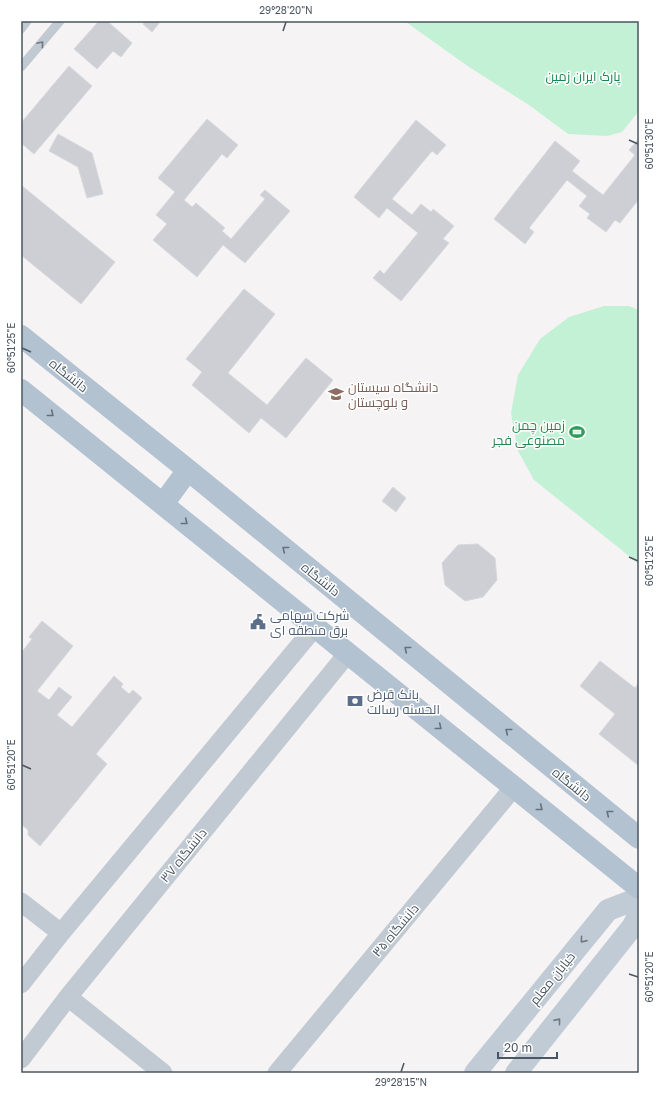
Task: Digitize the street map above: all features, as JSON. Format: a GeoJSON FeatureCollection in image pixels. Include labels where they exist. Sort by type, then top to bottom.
{"type":"FeatureCollection","features":[{"type":"Feature","properties":{"kind":"main road","name":"دانشگاه"},"geometry":{"type":"LineString","coordinates":[[21,336],[188,470],[639,838]]}},
{"type":"Feature","properties":{"kind":"main road"},"geometry":{"type":"LineString","coordinates":[[21,390],[639,888]]}},
{"type":"Feature","properties":{"kind":"main road"},"geometry":{"type":"LineString","coordinates":[[163,504],[188,470]]}},
{"type":"Feature","properties":{"kind":"main road","name":"خیابان معلم"},"geometry":{"type":"LineString","coordinates":[[475,1073],[608,910],[639,898]]}},
{"type":"Feature","properties":{"kind":"main road"},"geometry":{"type":"LineString","coordinates":[[504,1037],[522,1065],[634,926],[639,914]]}},
{"type":"Feature","properties":{"kind":"street"},"geometry":{"type":"LineString","coordinates":[[21,984],[61,933],[315,626]]}},
{"type":"Feature","properties":{"kind":"street","name":"دانشگاه ۳۷"},"geometry":{"type":"LineString","coordinates":[[21,1059],[68,998],[348,653]]}},
{"type":"Feature","properties":{"kind":"street","name":"دانشگاه ۳۵"},"geometry":{"type":"LineString","coordinates":[[276,1073],[514,787]]}},
{"type":"Feature","properties":{"kind":"street"},"geometry":{"type":"LineString","coordinates":[[21,902],[61,933]]}},
{"type":"Feature","properties":{"kind":"street"},"geometry":{"type":"LineString","coordinates":[[68,998],[163,1073]]}},
{"type":"Feature","properties":{"kind":"lane"},"geometry":{"type":"LineString","coordinates":[[21,29],[27,21]]}},
{"type":"Feature","properties":{"kind":"lane"},"geometry":{"type":"LineString","coordinates":[[21,67],[60,21]]}},
{"type":"Feature","properties":{"kind":"green space","name":"پارک ایران زمین"},"geometry":{"type":"Polygon","coordinates":[[[406,21],[639,21],[639,111],[622,132],[607,136],[568,134],[529,105],[469,67],[406,21]]]}},
{"type":"Feature","properties":{"kind":"green space","name":"زمین چمن مصنوعی فجر"},"geometry":{"type":"Polygon","coordinates":[[[604,306],[629,306],[639,310],[639,564],[534,480],[518,451],[511,413],[518,375],[540,339],[569,317],[604,306]]]}},
{"type":"Feature","properties":{"kind":"building"},"geometry":{"type":"Polygon","coordinates":[[[99,21],[107,21],[132,43],[121,57],[113,51],[97,69],[74,49],[99,21]]]}},
{"type":"Feature","properties":{"kind":"building"},"geometry":{"type":"Polygon","coordinates":[[[145,21],[160,22],[152,32],[143,24],[145,21]]]}},
{"type":"Feature","properties":{"kind":"building"},"geometry":{"type":"Polygon","coordinates":[[[69,66],[92,86],[34,154],[21,143],[21,123],[69,66]]]}},
{"type":"Feature","properties":{"kind":"building"},"geometry":{"type":"Polygon","coordinates":[[[207,119],[238,145],[227,158],[222,154],[184,200],[192,207],[196,203],[225,228],[222,231],[231,239],[265,199],[260,195],[265,190],[290,211],[245,263],[223,245],[197,277],[153,240],[167,224],[156,215],[175,192],[158,178],[207,119]]]}},
{"type":"Feature","properties":{"kind":"building"},"geometry":{"type":"Polygon","coordinates":[[[416,120],[446,145],[437,155],[432,151],[392,199],[412,215],[421,204],[431,212],[433,209],[454,226],[443,239],[449,243],[401,301],[373,278],[380,270],[384,274],[418,233],[387,208],[379,218],[354,197],[416,120]]]}},
{"type":"Feature","properties":{"kind":"building"},"geometry":{"type":"Polygon","coordinates":[[[58,134],[92,153],[103,194],[87,198],[78,167],[49,151],[58,134]]]}},
{"type":"Feature","properties":{"kind":"building"},"geometry":{"type":"Polygon","coordinates":[[[555,141],[580,161],[572,171],[603,195],[635,155],[629,150],[637,141],[639,142],[639,199],[620,223],[615,220],[606,232],[587,218],[590,214],[579,206],[587,196],[567,180],[529,228],[534,232],[525,244],[494,219],[555,141]]]}},
{"type":"Feature","properties":{"kind":"building"},"geometry":{"type":"Polygon","coordinates":[[[21,185],[115,262],[81,304],[21,255],[21,185]]]}},
{"type":"Feature","properties":{"kind":"building"},"geometry":{"type":"Polygon","coordinates":[[[244,289],[275,314],[228,373],[267,405],[306,358],[333,380],[286,438],[261,418],[249,433],[192,385],[202,372],[186,359],[244,289]]]}},
{"type":"Feature","properties":{"kind":"building"},"geometry":{"type":"Polygon","coordinates":[[[393,487],[406,498],[396,512],[382,501],[393,487]]]}},
{"type":"Feature","properties":{"kind":"building"},"geometry":{"type":"Polygon","coordinates":[[[478,544],[495,558],[497,580],[483,597],[465,601],[445,585],[442,563],[458,545],[478,544]]]}},
{"type":"Feature","properties":{"kind":"building"},"geometry":{"type":"Polygon","coordinates":[[[42,621],[73,646],[37,691],[49,700],[59,687],[72,697],[57,715],[72,727],[114,676],[123,684],[121,687],[129,694],[133,690],[142,698],[96,754],[107,764],[40,846],[28,835],[28,830],[21,824],[21,653],[32,639],[29,637],[42,621]]]}},
{"type":"Feature","properties":{"kind":"building"},"geometry":{"type":"Polygon","coordinates":[[[600,661],[635,688],[639,683],[639,766],[599,734],[615,714],[580,686],[600,661]]]}},
{"type":"Feature","properties":{"kind":"place","name":"دانشگاه سیستان و بلوچستان"},"geometry":{"type":"Point","coordinates":[336,394]}},
{"type":"Feature","properties":{"kind":"place","name":"زمین چمن مصنوعی فجر"},"geometry":{"type":"Point","coordinates":[577,432]}},
{"type":"Feature","properties":{"kind":"place","name":"شرکت سهامی برق منطقه ای"},"geometry":{"type":"Point","coordinates":[258,622]}},
{"type":"Feature","properties":{"kind":"place","name":"بانک قرض الحسنه رسالت"},"geometry":{"type":"Point","coordinates":[355,701]}}]}
